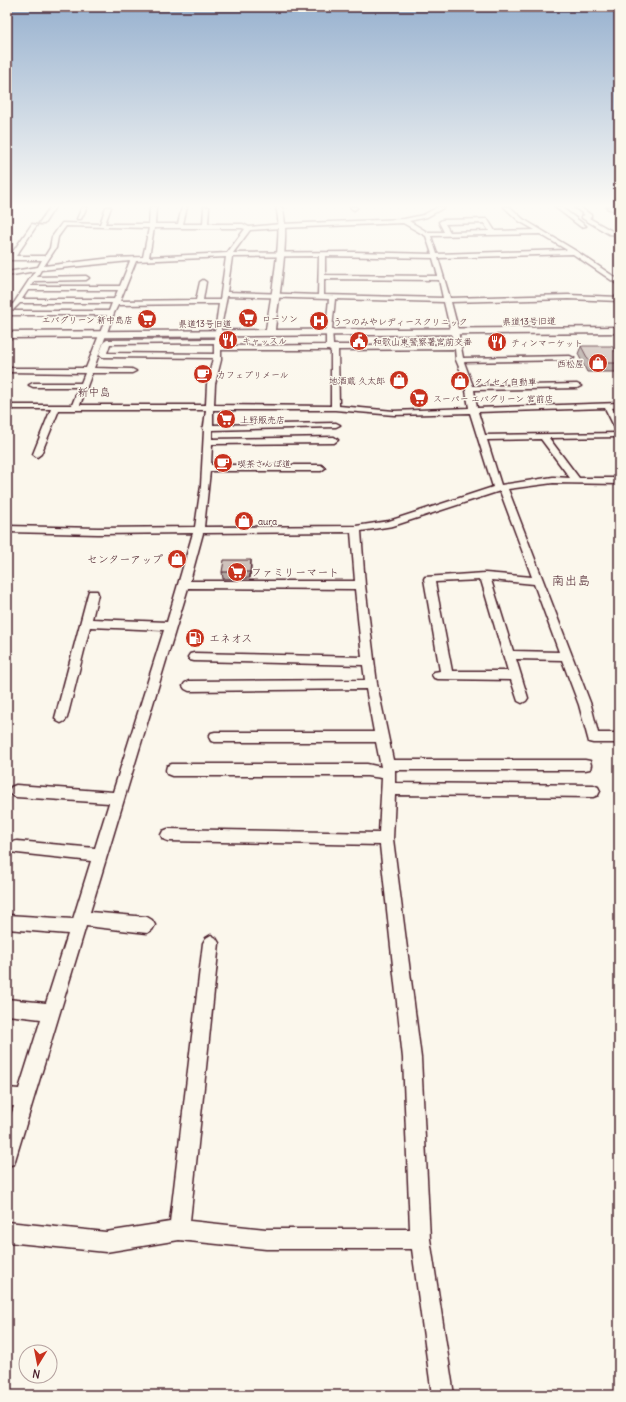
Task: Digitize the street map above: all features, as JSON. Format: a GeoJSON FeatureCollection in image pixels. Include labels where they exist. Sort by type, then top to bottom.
{"type":"FeatureCollection","features":[{"type":"Feature","properties":{"kind":"street"},"geometry":{"type":"LineString","coordinates":[[7,312],[18,301],[37,272]]}},
{"type":"Feature","properties":{"kind":"street"},"geometry":{"type":"LineString","coordinates":[[75,408],[103,332],[129,272]]}},
{"type":"Feature","properties":{"kind":"street"},"geometry":{"type":"LineString","coordinates":[[7,1157],[184,584],[199,530],[206,468],[207,428],[211,384],[226,272]]}},
{"type":"Feature","properties":{"kind":"street"},"geometry":{"type":"LineString","coordinates":[[265,348],[276,295],[278,272]]}},
{"type":"Feature","properties":{"kind":"street"},"geometry":{"type":"LineString","coordinates":[[604,272],[619,283]]}},
{"type":"Feature","properties":{"kind":"street"},"geometry":{"type":"LineString","coordinates":[[321,296],[322,274],[441,275],[455,329],[460,360],[468,379],[473,409],[501,487],[585,705],[593,738],[619,738]]}},
{"type":"Feature","properties":{"kind":"street"},"geometry":{"type":"LineString","coordinates":[[33,279],[86,278]]}},
{"type":"Feature","properties":{"kind":"street"},"geometry":{"type":"LineString","coordinates":[[199,302],[203,282]]}},
{"type":"Feature","properties":{"kind":"street"},"geometry":{"type":"LineString","coordinates":[[27,288],[123,288]]}},
{"type":"Feature","properties":{"kind":"street"},"geometry":{"type":"LineString","coordinates":[[224,294],[448,300],[568,296],[619,299]]}},
{"type":"Feature","properties":{"kind":"street"},"geometry":{"type":"LineString","coordinates":[[330,347],[329,331],[332,296]]}},
{"type":"Feature","properties":{"kind":"street"},"geometry":{"type":"LineString","coordinates":[[18,301],[223,302]]}},
{"type":"Feature","properties":{"kind":"street"},"geometry":{"type":"LineString","coordinates":[[7,312],[111,313]]}},
{"type":"Feature","properties":{"kind":"street","name":"県道13号旧道"},"geometry":{"type":"LineString","coordinates":[[7,331],[103,332],[218,341],[269,332],[619,326]]}},
{"type":"Feature","properties":{"kind":"street","name":"県道13号旧道"},"geometry":{"type":"LineString","coordinates":[[455,329],[619,330]]}},
{"type":"Feature","properties":{"kind":"street","name":"県道13号旧道"},"geometry":{"type":"LineString","coordinates":[[7,335],[103,332]]}},
{"type":"Feature","properties":{"kind":"street"},"geometry":{"type":"LineString","coordinates":[[218,341],[158,355],[103,355],[107,342],[218,341],[265,348],[457,347]]}},
{"type":"Feature","properties":{"kind":"street"},"geometry":{"type":"LineString","coordinates":[[158,355],[162,342]]}},
{"type":"Feature","properties":{"kind":"street"},"geometry":{"type":"LineString","coordinates":[[330,347],[336,351],[335,408]]}},
{"type":"Feature","properties":{"kind":"street"},"geometry":{"type":"LineString","coordinates":[[460,360],[570,358]]}},
{"type":"Feature","properties":{"kind":"street"},"geometry":{"type":"LineString","coordinates":[[7,370],[132,371]]}},
{"type":"Feature","properties":{"kind":"street"},"geometry":{"type":"LineString","coordinates":[[33,385],[84,385]]}},
{"type":"Feature","properties":{"kind":"street"},"geometry":{"type":"LineString","coordinates":[[470,388],[577,386]]}},
{"type":"Feature","properties":{"kind":"street"},"geometry":{"type":"LineString","coordinates":[[8,409],[335,408],[394,413],[619,404]]}},
{"type":"Feature","properties":{"kind":"street"},"geometry":{"type":"LineString","coordinates":[[607,405],[618,433],[619,445]]}},
{"type":"Feature","properties":{"kind":"street"},"geometry":{"type":"LineString","coordinates":[[37,454],[56,408]]}},
{"type":"Feature","properties":{"kind":"street"},"geometry":{"type":"LineString","coordinates":[[207,428],[336,425]]}},
{"type":"Feature","properties":{"kind":"street"},"geometry":{"type":"LineString","coordinates":[[483,438],[618,433]]}},
{"type":"Feature","properties":{"kind":"street"},"geometry":{"type":"LineString","coordinates":[[543,436],[574,476],[575,480]]}},
{"type":"Feature","properties":{"kind":"street"},"geometry":{"type":"LineString","coordinates":[[207,442],[334,440]]}},
{"type":"Feature","properties":{"kind":"street"},"geometry":{"type":"LineString","coordinates":[[206,468],[321,468]]}},
{"type":"Feature","properties":{"kind":"street"},"geometry":{"type":"LineString","coordinates":[[7,529],[98,531],[356,528],[390,524],[501,487],[553,480],[619,481]]}},
{"type":"Feature","properties":{"kind":"street"},"geometry":{"type":"LineString","coordinates":[[356,528],[360,585],[371,684],[388,770],[386,839],[412,1058],[420,1239],[443,1395]]}},
{"type":"Feature","properties":{"kind":"street"},"geometry":{"type":"LineString","coordinates":[[515,676],[442,675],[429,579],[485,576],[537,581]]}},
{"type":"Feature","properties":{"kind":"street"},"geometry":{"type":"LineString","coordinates":[[485,576],[522,698]]}},
{"type":"Feature","properties":{"kind":"street"},"geometry":{"type":"LineString","coordinates":[[184,584],[360,585]]}},
{"type":"Feature","properties":{"kind":"street"},"geometry":{"type":"LineString","coordinates":[[61,718],[93,594]]}},
{"type":"Feature","properties":{"kind":"street"},"geometry":{"type":"LineString","coordinates":[[85,623],[171,626]]}},
{"type":"Feature","properties":{"kind":"street"},"geometry":{"type":"LineString","coordinates":[[508,655],[566,656]]}},
{"type":"Feature","properties":{"kind":"street"},"geometry":{"type":"LineString","coordinates":[[194,657],[369,661]]}},
{"type":"Feature","properties":{"kind":"street"},"geometry":{"type":"LineString","coordinates":[[188,686],[371,684]]}},
{"type":"Feature","properties":{"kind":"street"},"geometry":{"type":"LineString","coordinates":[[215,737],[382,737]]}},
{"type":"Feature","properties":{"kind":"street"},"geometry":{"type":"LineString","coordinates":[[172,770],[388,770],[586,765]]}},
{"type":"Feature","properties":{"kind":"street"},"geometry":{"type":"LineString","coordinates":[[388,789],[594,791]]}},
{"type":"Feature","properties":{"kind":"street"},"geometry":{"type":"LineString","coordinates":[[16,791],[117,798]]}},
{"type":"Feature","properties":{"kind":"street"},"geometry":{"type":"LineString","coordinates":[[168,835],[386,839]]}},
{"type":"Feature","properties":{"kind":"street"},"geometry":{"type":"LineString","coordinates":[[18,847],[100,855]]}},
{"type":"Feature","properties":{"kind":"street"},"geometry":{"type":"LineString","coordinates":[[7,922],[147,925]]}},
{"type":"Feature","properties":{"kind":"street"},"geometry":{"type":"LineString","coordinates":[[179,1230],[211,943]]}},
{"type":"Feature","properties":{"kind":"street"},"geometry":{"type":"LineString","coordinates":[[7,1007],[51,1012]]}},
{"type":"Feature","properties":{"kind":"street"},"geometry":{"type":"LineString","coordinates":[[7,1097],[25,1098]]}},
{"type":"Feature","properties":{"kind":"street"},"geometry":{"type":"LineString","coordinates":[[7,1232],[106,1242],[179,1230],[266,1239],[420,1239]]}},
{"type":"Feature","properties":{"kind":"building"},"geometry":{"type":"Polygon","coordinates":[[[581,346],[612,346],[619,358],[619,363],[590,363],[581,346]]]}},
{"type":"Feature","properties":{"kind":"building"},"geometry":{"type":"Polygon","coordinates":[[[224,560],[251,560],[250,572],[222,572],[224,560]]]}},
{"type":"Feature","properties":{"kind":"place","name":"ローソン"},"geometry":{"type":"Point","coordinates":[248,318]}},
{"type":"Feature","properties":{"kind":"place","name":"エバグリーン 新中島店"},"geometry":{"type":"Point","coordinates":[147,319]}},
{"type":"Feature","properties":{"kind":"place","name":"うつのみやレディースクリニック"},"geometry":{"type":"Point","coordinates":[319,321]}},
{"type":"Feature","properties":{"kind":"place","name":"キャッスル"},"geometry":{"type":"Point","coordinates":[228,340]}},
{"type":"Feature","properties":{"kind":"place","name":"和歌山東警察署宮前交番"},"geometry":{"type":"Point","coordinates":[359,341]}},
{"type":"Feature","properties":{"kind":"place","name":"ティンマーケット"},"geometry":{"type":"Point","coordinates":[497,342]}},
{"type":"Feature","properties":{"kind":"place","name":"西松屋"},"geometry":{"type":"Point","coordinates":[598,363]}},
{"type":"Feature","properties":{"kind":"place","name":"カフェプリメール"},"geometry":{"type":"Point","coordinates":[203,374]}},
{"type":"Feature","properties":{"kind":"place","name":"地酒蔵 久太郎"},"geometry":{"type":"Point","coordinates":[399,380]}},
{"type":"Feature","properties":{"kind":"place","name":"タイセイ自動車"},"geometry":{"type":"Point","coordinates":[460,381]}},
{"type":"Feature","properties":{"kind":"place","name":"スーパー エバグリーン 宮前店"},"geometry":{"type":"Point","coordinates":[419,398]}},
{"type":"Feature","properties":{"kind":"place","name":"上野販売店"},"geometry":{"type":"Point","coordinates":[226,419]}},
{"type":"Feature","properties":{"kind":"place","name":"喫茶さんぽ道"},"geometry":{"type":"Point","coordinates":[223,463]}},
{"type":"Feature","properties":{"kind":"place","name":"aura"},"geometry":{"type":"Point","coordinates":[244,521]}},
{"type":"Feature","properties":{"kind":"place","name":"センターアップ"},"geometry":{"type":"Point","coordinates":[177,559]}},
{"type":"Feature","properties":{"kind":"place","name":"ファミリーマート"},"geometry":{"type":"Point","coordinates":[237,572]}},
{"type":"Feature","properties":{"kind":"place","name":"エネオス"},"geometry":{"type":"Point","coordinates":[195,638]}},
{"type":"Feature","properties":{"kind":"district","name":"新中島"},"geometry":{"type":"Point","coordinates":[94,392]}},
{"type":"Feature","properties":{"kind":"district","name":"南出島"},"geometry":{"type":"Point","coordinates":[571,580]}}]}
